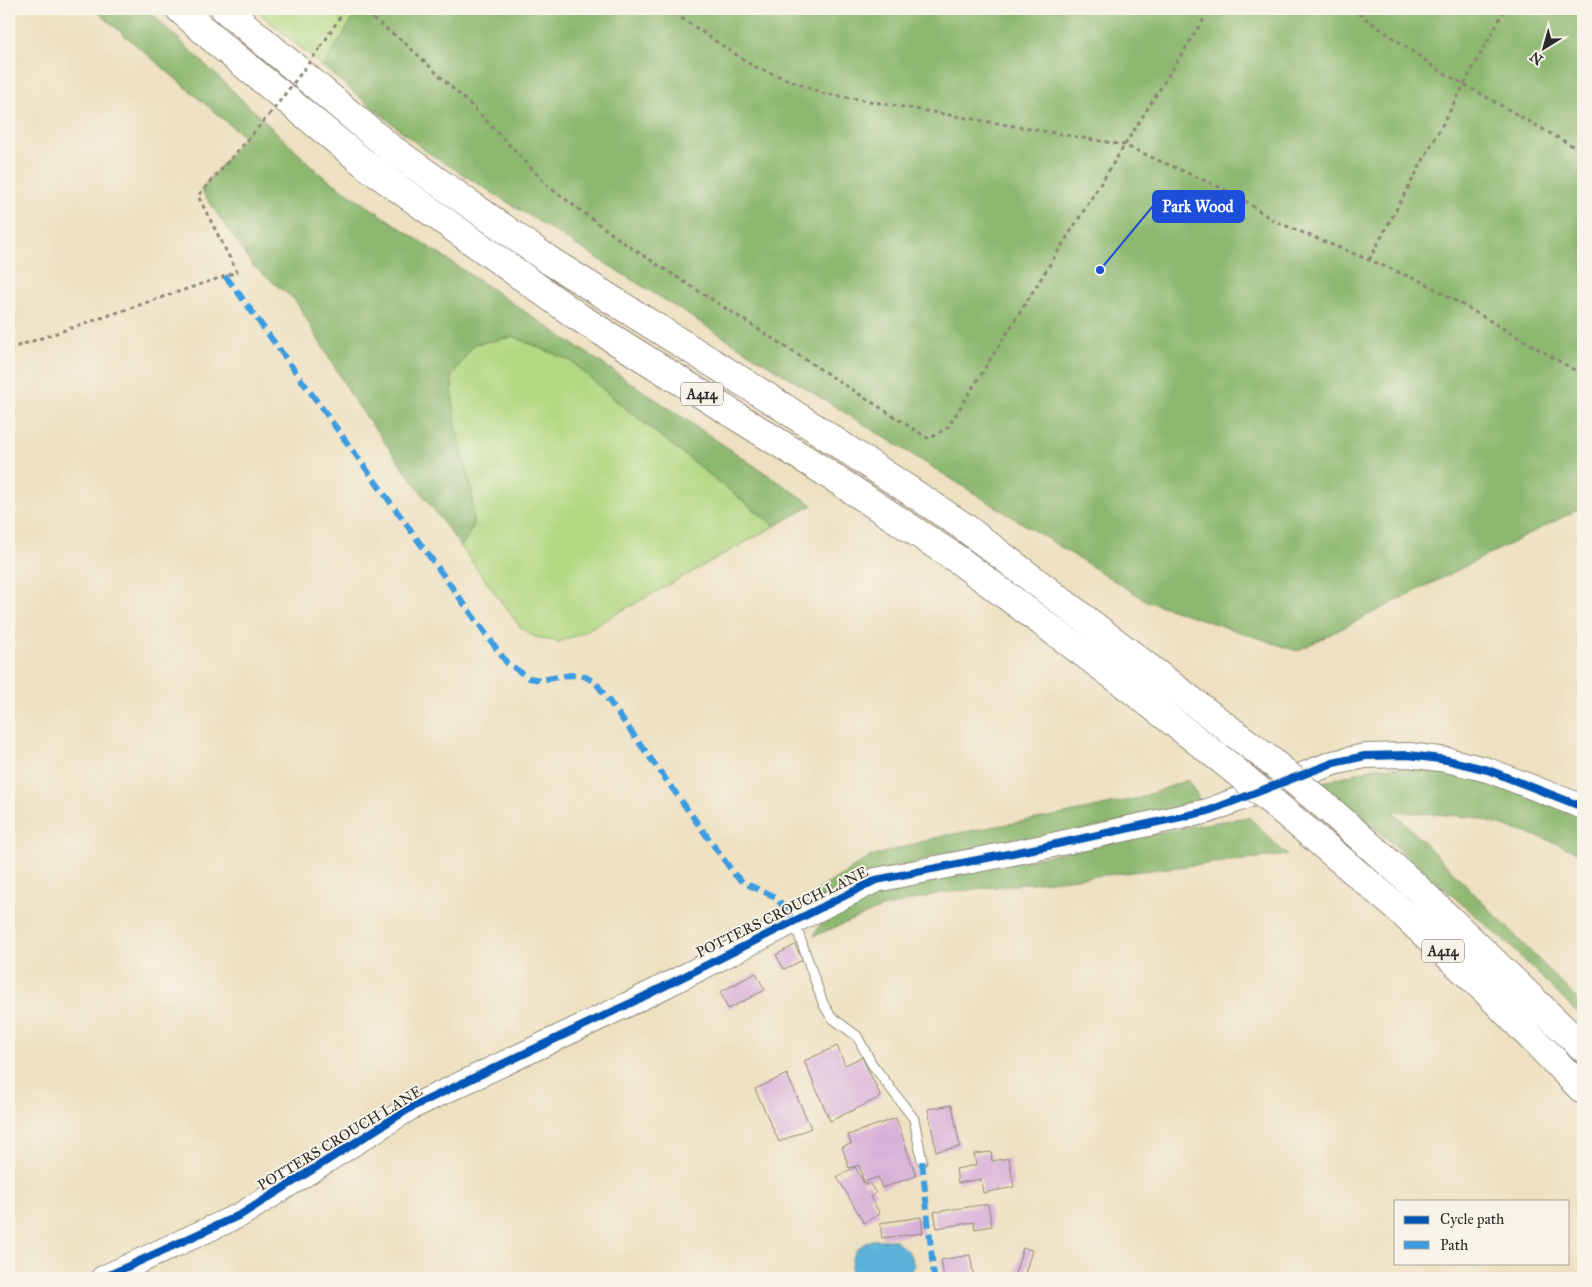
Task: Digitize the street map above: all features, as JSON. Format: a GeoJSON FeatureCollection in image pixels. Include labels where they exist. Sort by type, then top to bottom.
{"type":"FeatureCollection","features":[{"type":"Feature","properties":{"kind":"highway","name":"A414"},"geometry":{"type":"LineString","coordinates":[[180,9],[218,43],[370,168],[577,316],[822,470],[960,561],[1122,682],[1232,768],[1401,912],[1485,990],[1583,1090]]}},
{"type":"Feature","properties":{"kind":"highway","name":"A414"},"geometry":{"type":"LineString","coordinates":[[225,9],[389,147],[550,261],[783,407],[963,526],[1272,762],[1331,811],[1415,886],[1583,1048]]}},
{"type":"Feature","properties":{"kind":"street","name":"POTTERS CROUCH LANE"},"geometry":{"type":"LineString","coordinates":[[103,1278],[242,1214],[410,1108],[635,1001],[876,880],[1043,847],[1208,811],[1333,763],[1365,756],[1409,755],[1447,760],[1488,770],[1583,807]]}},
{"type":"Feature","properties":{"kind":"lane"},"geometry":{"type":"LineString","coordinates":[[794,921],[823,1003],[830,1017],[857,1036],[872,1064],[914,1119],[922,1161]]}},
{"type":"Feature","properties":{"kind":"path"},"geometry":{"type":"LineString","coordinates":[[9,348],[236,272],[198,196],[268,115],[321,47],[345,9]]}},
{"type":"Feature","properties":{"kind":"path"},"geometry":{"type":"LineString","coordinates":[[360,9],[405,43],[482,116],[549,187],[628,245],[929,439],[948,427],[1210,9]]}},
{"type":"Feature","properties":{"kind":"path"},"geometry":{"type":"LineString","coordinates":[[371,18],[376,9]]}},
{"type":"Feature","properties":{"kind":"path"},"geometry":{"type":"LineString","coordinates":[[668,9],[753,66],[822,93],[1124,145],[1237,195],[1272,220],[1425,283],[1583,375]]}},
{"type":"Feature","properties":{"kind":"path"},"geometry":{"type":"LineString","coordinates":[[1352,9],[1437,69],[1583,152]]}},
{"type":"Feature","properties":{"kind":"path"},"geometry":{"type":"LineString","coordinates":[[1369,260],[1504,9]]}},
{"type":"Feature","properties":{"kind":"green space"},"geometry":{"type":"Polygon","coordinates":[[[94,9],[147,9],[320,174],[813,505],[775,526],[620,404],[571,361],[514,337],[474,344],[451,377],[456,427],[472,490],[473,527],[461,547],[354,400],[295,300],[253,266],[201,190],[244,137],[94,9]]]}},
{"type":"Feature","properties":{"kind":"green space"},"geometry":{"type":"Polygon","coordinates":[[[255,9],[359,9],[323,67],[255,9]]]}},
{"type":"Feature","properties":{"kind":"green space"},"geometry":{"type":"Polygon","coordinates":[[[359,9],[1583,9],[1583,507],[1297,651],[1147,601],[427,152],[323,67],[359,9]]]}},
{"type":"Feature","properties":{"kind":"green space"},"geometry":{"type":"Polygon","coordinates":[[[514,337],[571,361],[620,404],[775,526],[578,635],[558,642],[535,637],[520,627],[461,547],[473,527],[472,490],[456,427],[451,377],[474,344],[514,337]]]}},
{"type":"Feature","properties":{"kind":"green space"},"geometry":{"type":"Polygon","coordinates":[[[1379,767],[1442,769],[1516,786],[1583,816],[1583,855],[1546,839],[1473,817],[1393,811],[1583,1005],[1583,1019],[1508,944],[1320,783],[1379,767]]]}},
{"type":"Feature","properties":{"kind":"green space"},"geometry":{"type":"Polygon","coordinates":[[[1188,780],[1201,802],[1058,836],[945,853],[876,874],[820,899],[815,892],[870,857],[942,836],[1070,813],[1139,798],[1188,780]]]}},
{"type":"Feature","properties":{"kind":"green space"},"geometry":{"type":"Polygon","coordinates":[[[1249,817],[1287,855],[940,893],[882,908],[814,936],[821,923],[829,914],[881,890],[1192,826],[1249,817]]]}},
{"type":"Feature","properties":{"kind":"water"},"geometry":{"type":"Polygon","coordinates":[[[872,1240],[896,1240],[909,1253],[914,1265],[910,1278],[855,1278],[851,1266],[854,1255],[861,1246],[872,1240]]]}},
{"type":"Feature","properties":{"kind":"building"},"geometry":{"type":"Polygon","coordinates":[[[795,945],[803,960],[784,969],[776,955],[795,945]]]}},
{"type":"Feature","properties":{"kind":"building"},"geometry":{"type":"Polygon","coordinates":[[[756,973],[765,990],[728,1009],[720,992],[756,973]]]}},
{"type":"Feature","properties":{"kind":"building"},"geometry":{"type":"Polygon","coordinates":[[[837,1046],[845,1065],[862,1057],[881,1097],[830,1121],[804,1061],[837,1046]]]}},
{"type":"Feature","properties":{"kind":"building"},"geometry":{"type":"Polygon","coordinates":[[[787,1074],[811,1128],[779,1142],[755,1089],[787,1074]]]}},
{"type":"Feature","properties":{"kind":"building"},"geometry":{"type":"Polygon","coordinates":[[[952,1105],[960,1147],[936,1151],[928,1109],[952,1105]]]}},
{"type":"Feature","properties":{"kind":"building"},"geometry":{"type":"Polygon","coordinates":[[[896,1118],[916,1176],[882,1188],[878,1177],[864,1182],[859,1165],[849,1168],[842,1147],[851,1144],[848,1135],[896,1118]]]}},
{"type":"Feature","properties":{"kind":"building"},"geometry":{"type":"Polygon","coordinates":[[[991,1152],[992,1161],[1009,1158],[1014,1187],[983,1193],[981,1179],[958,1183],[956,1169],[976,1165],[974,1154],[991,1152]]]}},
{"type":"Feature","properties":{"kind":"building"},"geometry":{"type":"Polygon","coordinates":[[[855,1167],[865,1185],[869,1183],[876,1193],[870,1197],[880,1214],[864,1223],[837,1177],[855,1167]]]}},
{"type":"Feature","properties":{"kind":"building"},"geometry":{"type":"Polygon","coordinates":[[[988,1204],[992,1226],[975,1229],[974,1222],[937,1228],[934,1212],[988,1204]]]}},
{"type":"Feature","properties":{"kind":"building"},"geometry":{"type":"Polygon","coordinates":[[[921,1217],[923,1233],[882,1238],[880,1223],[921,1217]]]}},
{"type":"Feature","properties":{"kind":"building"},"geometry":{"type":"Polygon","coordinates":[[[1023,1248],[1032,1250],[1024,1277],[1015,1274],[1023,1248]]]}},
{"type":"Feature","properties":{"kind":"building"},"geometry":{"type":"Polygon","coordinates":[[[970,1255],[974,1278],[944,1278],[941,1260],[970,1255]]]}},
{"type":"Feature","properties":{"kind":"marked path"},"geometry":{"type":"LineString","coordinates":[[225,276],[507,663],[529,678],[541,680],[571,675],[584,676],[596,683],[735,875],[744,883],[776,897],[794,921]]}},
{"type":"Feature","properties":{"kind":"marked path"},"geometry":{"type":"LineString","coordinates":[[922,1161],[934,1278]]}},
{"type":"Feature","properties":{"kind":"cycle path"},"geometry":{"type":"LineString","coordinates":[[103,1278],[242,1214],[410,1108],[635,1001],[876,880],[1043,847],[1208,811],[1333,763],[1365,756],[1409,755],[1447,760],[1488,770],[1583,807]]}},
{"type":"Feature","properties":{"kind":"place","name":"Park Wood"},"geometry":{"type":"Point","coordinates":[1100,270]}}]}
